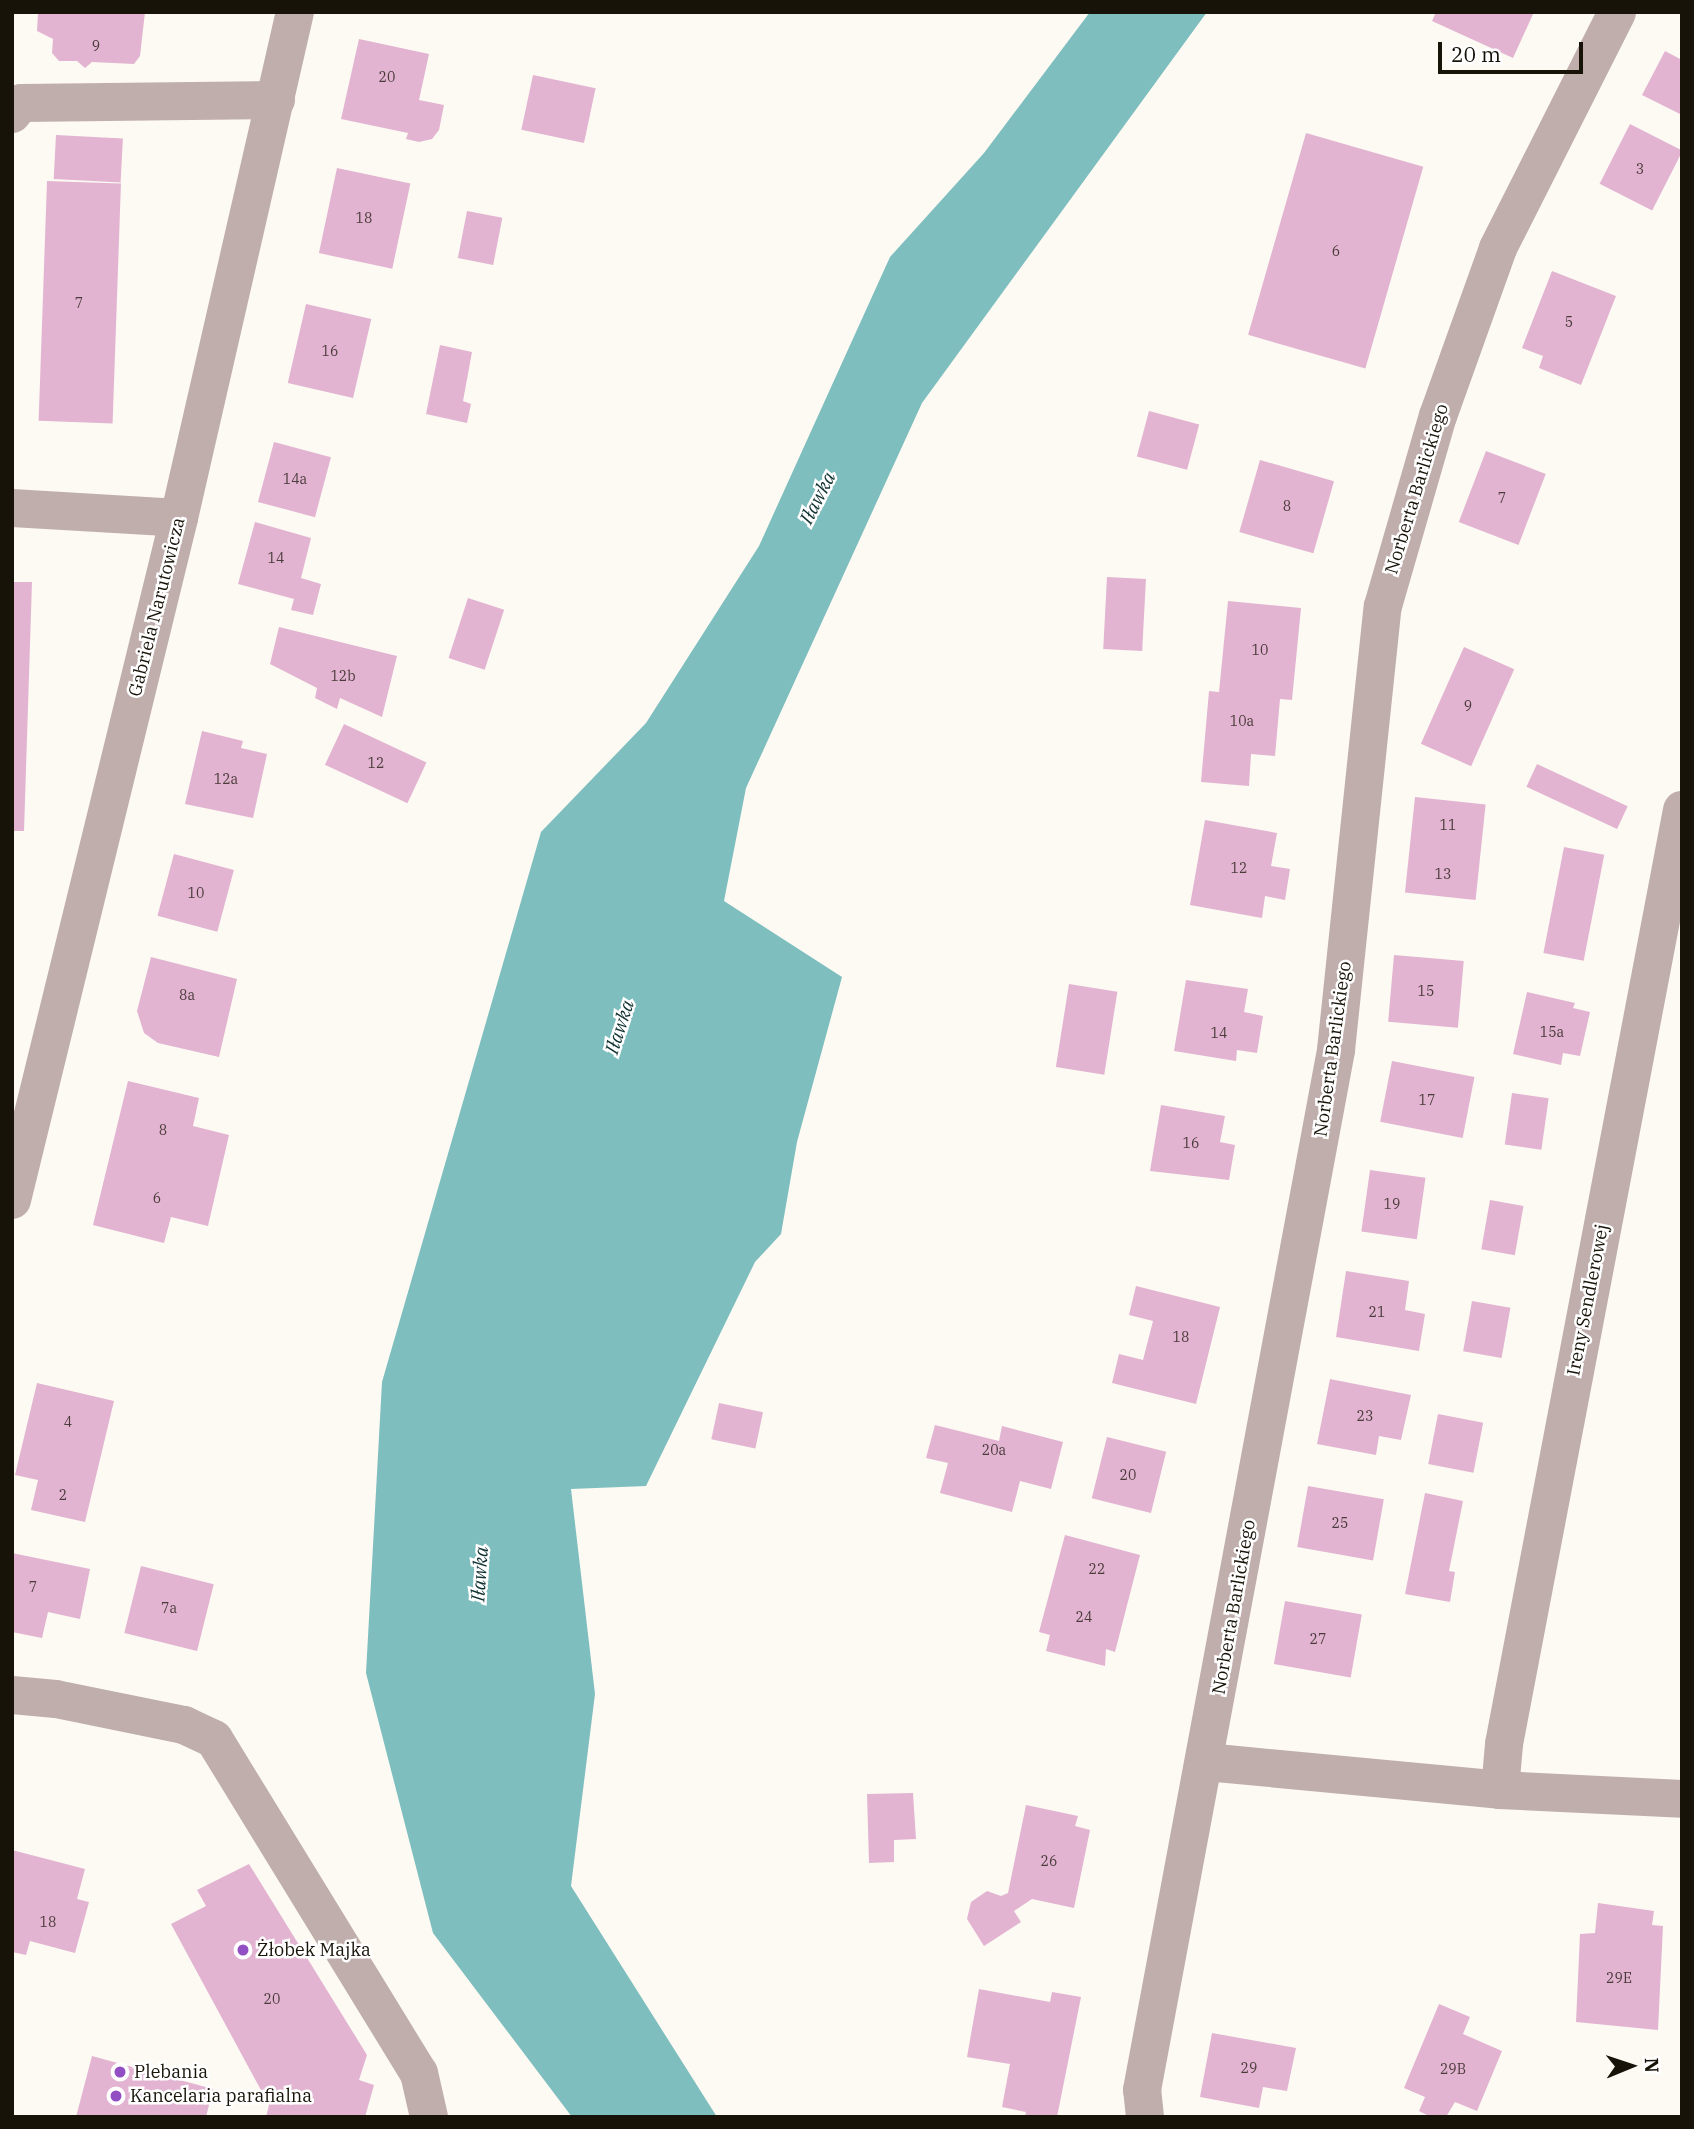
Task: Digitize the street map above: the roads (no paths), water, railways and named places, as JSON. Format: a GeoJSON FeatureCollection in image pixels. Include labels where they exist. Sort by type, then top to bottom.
{"type":"FeatureCollection","features":[{"type":"Feature","properties":{"kind":"street","name":"Gabriela Narutowicza"},"geometry":{"type":"LineString","coordinates":[[12,1200],[179,518],[295,12]]}},
{"type":"Feature","properties":{"kind":"street","name":"Norberta Barlickiego"},"geometry":{"type":"LineString","coordinates":[[1145,2117],[1142,2090],[1206,1762],[1336,1050],[1383,606],[1438,416],[1498,248],[1617,12]]}},
{"type":"Feature","properties":{"kind":"street"},"geometry":{"type":"LineString","coordinates":[[15,103],[276,100]]}},
{"type":"Feature","properties":{"kind":"street"},"geometry":{"type":"LineString","coordinates":[[12,508],[179,518]]}},
{"type":"Feature","properties":{"kind":"street","name":"Ireny Sendlerowej"},"geometry":{"type":"LineString","coordinates":[[1500,1790],[1504,1744],[1682,810]]}},
{"type":"Feature","properties":{"kind":"street"},"geometry":{"type":"LineString","coordinates":[[12,1695],[184,1725],[214,1739],[419,2073],[429,2117]]}},
{"type":"Feature","properties":{"kind":"street"},"geometry":{"type":"LineString","coordinates":[[1206,1762],[1500,1790],[1682,1799]]}},
{"type":"Feature","properties":{"kind":"water","name":"Iławka"},"geometry":{"type":"Polygon","coordinates":[[[1090,12],[1207,12],[922,403],[746,788],[724,901],[842,977],[797,1142],[781,1234],[755,1262],[646,1486],[571,1489],[595,1694],[571,1886],[717,2117],[572,2117],[433,1933],[366,1673],[382,1382],[541,832],[646,723],[759,546],[890,257],[984,153],[1090,12]]]}},
{"type":"Feature","properties":{"kind":"place","name":"Żłobek Majka"},"geometry":{"type":"Point","coordinates":[243,1950]}},
{"type":"Feature","properties":{"kind":"place","name":"Plebania"},"geometry":{"type":"Point","coordinates":[120,2072]}},
{"type":"Feature","properties":{"kind":"place","name":"Kancelaria parafialna"},"geometry":{"type":"Point","coordinates":[116,2096]}}]}
